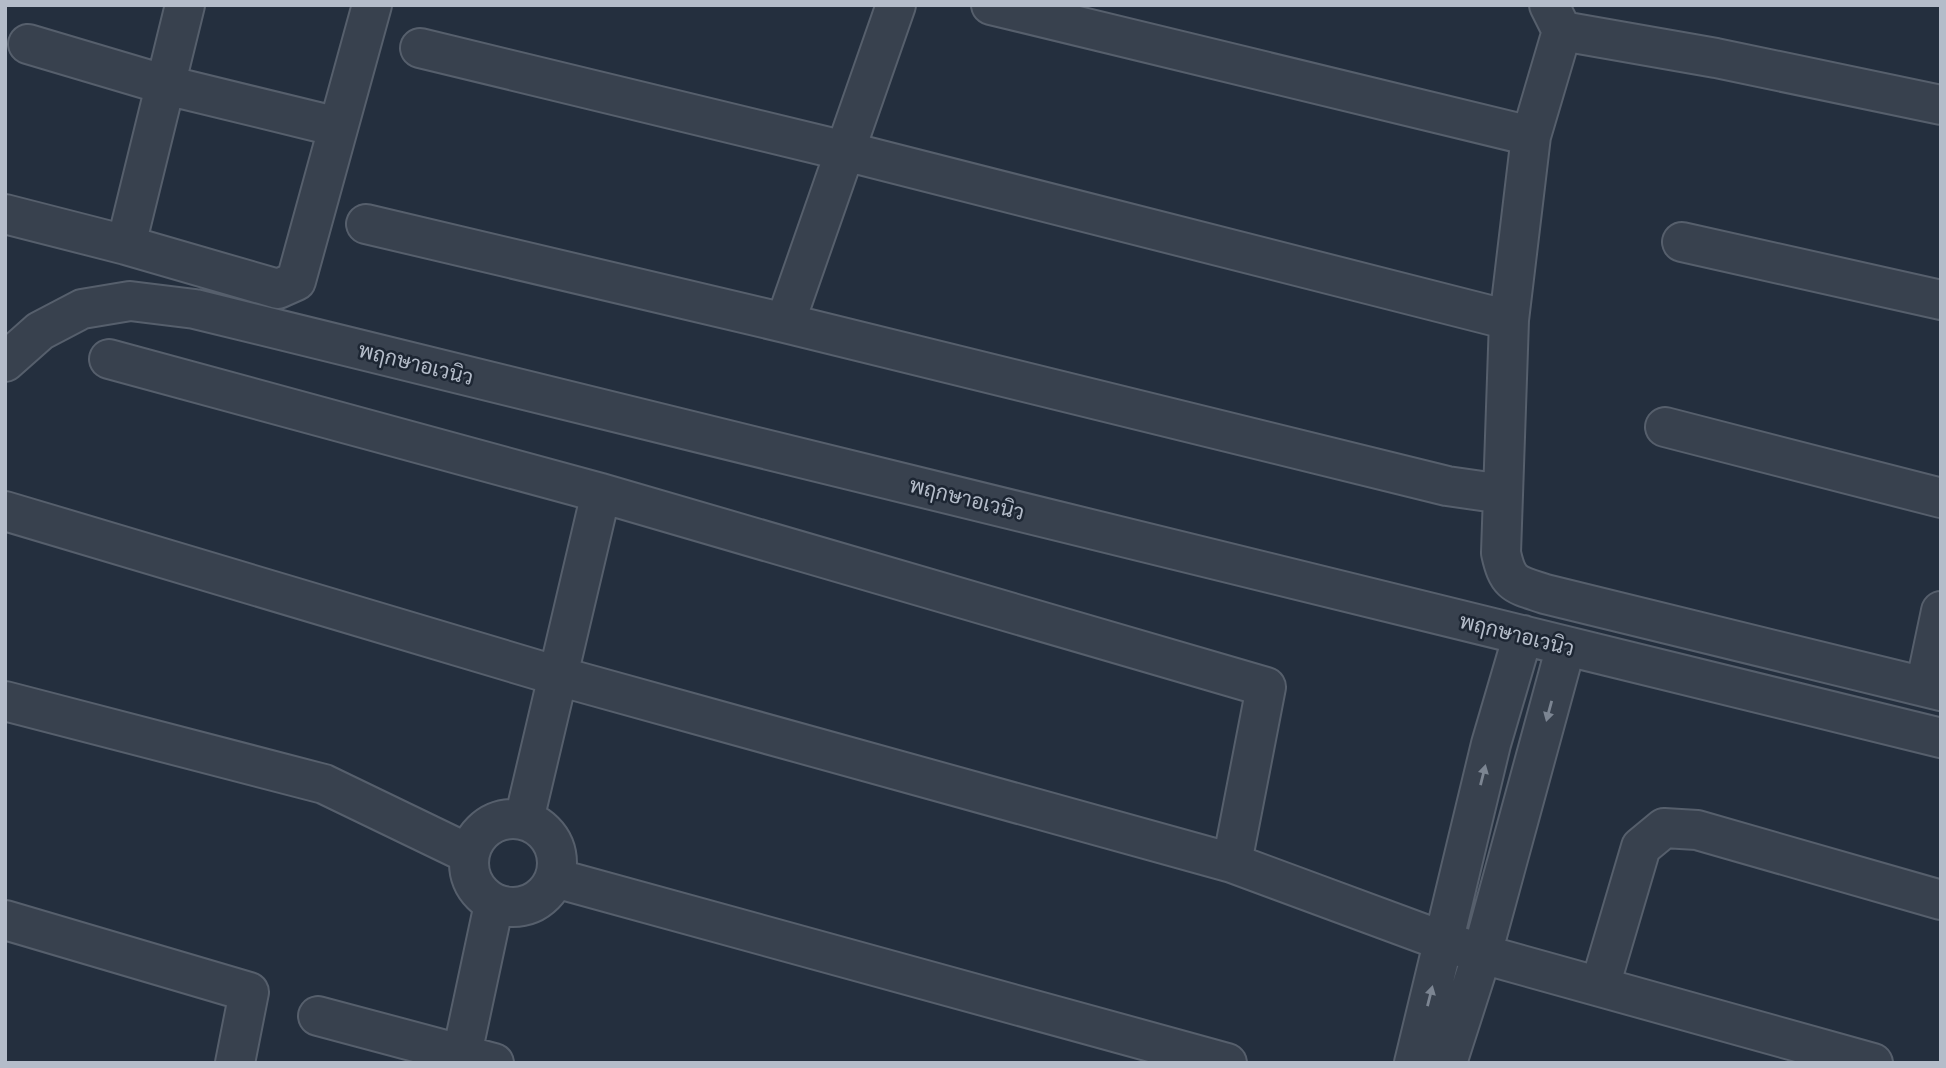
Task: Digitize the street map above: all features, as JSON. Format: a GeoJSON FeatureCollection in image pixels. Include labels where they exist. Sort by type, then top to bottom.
{"type":"FeatureCollection","features":[{"type":"Feature","properties":{"kind":"street"},"geometry":{"type":"LineString","coordinates":[[126,245],[185,5]]}},
{"type":"Feature","properties":{"kind":"street"},"geometry":{"type":"LineString","coordinates":[[5,214],[126,245],[278,289],[296,281],[372,5]]}},
{"type":"Feature","properties":{"kind":"street"},"geometry":{"type":"LineString","coordinates":[[785,323],[896,5]]}},
{"type":"Feature","properties":{"kind":"street"},"geometry":{"type":"LineString","coordinates":[[991,5],[1531,136]]}},
{"type":"Feature","properties":{"kind":"street"},"geometry":{"type":"LineString","coordinates":[[1941,105],[1716,58],[1556,18],[1531,136],[1509,320],[1501,553],[1506,573],[1516,584],[1545,594],[1933,689],[1941,611]]}},
{"type":"Feature","properties":{"kind":"street"},"geometry":{"type":"LineString","coordinates":[[28,44],[166,85],[338,127]]}},
{"type":"Feature","properties":{"kind":"street"},"geometry":{"type":"LineString","coordinates":[[420,48],[845,151],[1509,320]]}},
{"type":"Feature","properties":{"kind":"street"},"geometry":{"type":"LineString","coordinates":[[366,224],[785,323],[1447,486],[1503,494]]}},
{"type":"Feature","properties":{"kind":"street"},"geometry":{"type":"LineString","coordinates":[[1682,242],[1941,300]]}},
{"type":"Feature","properties":{"kind":"street","name":"พฤกษาอเวนิว"},"geometry":{"type":"LineString","coordinates":[[5,362],[40,331],[82,309],[130,301],[195,309],[1941,738]]}},
{"type":"Feature","properties":{"kind":"street"},"geometry":{"type":"LineString","coordinates":[[109,359],[601,493],[1266,687],[1231,863]]}},
{"type":"Feature","properties":{"kind":"street"},"geometry":{"type":"LineString","coordinates":[[1665,428],[1941,498]]}},
{"type":"Feature","properties":{"kind":"street"},"geometry":{"type":"LineString","coordinates":[[524,820],[601,493]]}},
{"type":"Feature","properties":{"kind":"street"},"geometry":{"type":"LineString","coordinates":[[5,511],[558,676],[1231,863],[1482,954],[1873,1063]]}},
{"type":"Feature","properties":{"kind":"street"},"geometry":{"type":"LineString","coordinates":[[1414,1063],[1491,744],[1523,635]]}},
{"type":"Feature","properties":{"kind":"street"},"geometry":{"type":"LineString","coordinates":[[1447,1063],[1482,954],[1566,646]]}},
{"type":"Feature","properties":{"kind":"street"},"geometry":{"type":"LineString","coordinates":[[5,701],[324,784],[469,853]]}},
{"type":"Feature","properties":{"kind":"street"},"geometry":{"type":"LineString","coordinates":[[509,818],[524,820],[537,826],[548,836],[555,849],[555,878],[548,891],[537,901],[509,908],[495,904],[482,896],[472,884],[468,869],[469,853],[483,830],[495,822],[509,818]]}},
{"type":"Feature","properties":{"kind":"street"},"geometry":{"type":"LineString","coordinates":[[1600,986],[1641,848],[1664,828],[1697,830],[1941,900]]}},
{"type":"Feature","properties":{"kind":"street"},"geometry":{"type":"LineString","coordinates":[[555,878],[1227,1063]]}},
{"type":"Feature","properties":{"kind":"street"},"geometry":{"type":"LineString","coordinates":[[318,1016],[478,1058],[495,904]]}},
{"type":"Feature","properties":{"kind":"street"},"geometry":{"type":"LineString","coordinates":[[5,920],[249,992],[235,1063]]}}]}
